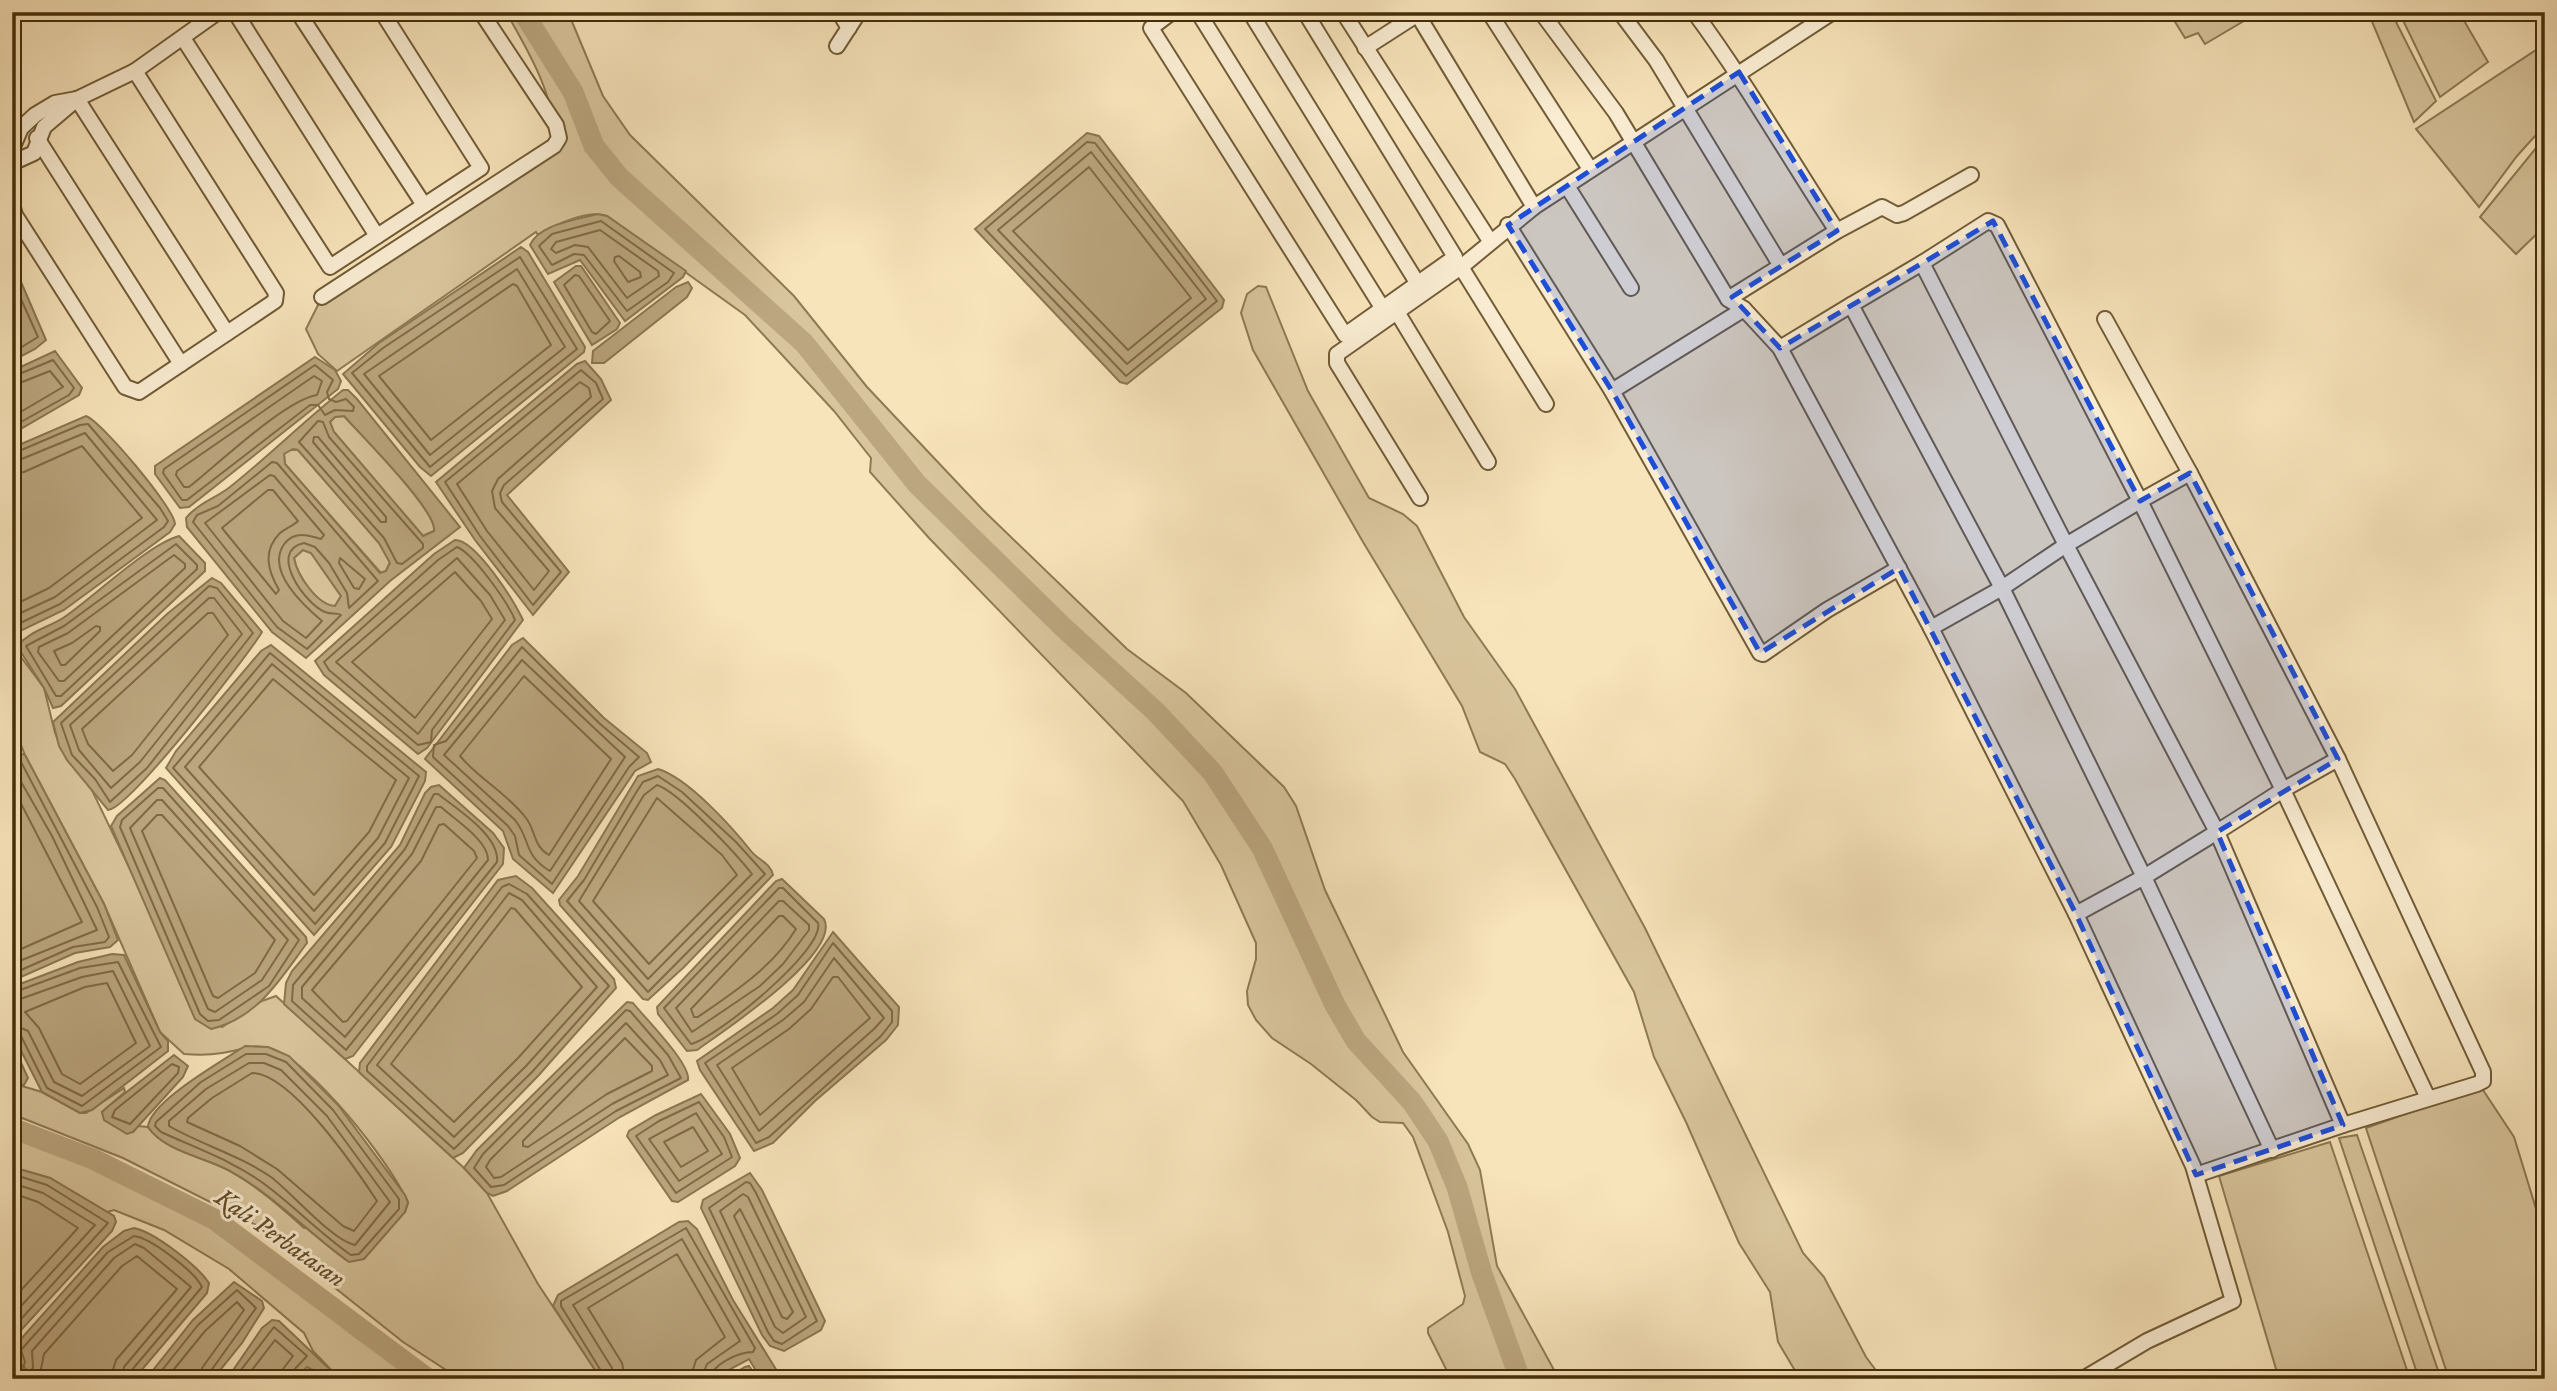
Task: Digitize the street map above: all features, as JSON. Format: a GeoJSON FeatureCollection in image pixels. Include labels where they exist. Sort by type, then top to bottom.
{"type":"FeatureCollection","features":[{"type":"Feature","properties":{"kind":"street"},"geometry":{"type":"LineString","coordinates":[[12,163],[34,153],[37,138],[44,127],[77,99],[135,71],[218,12]]}},
{"type":"Feature","properties":{"kind":"street"},"geometry":{"type":"LineString","coordinates":[[235,12],[376,236]]}},
{"type":"Feature","properties":{"kind":"street"},"geometry":{"type":"LineString","coordinates":[[298,12],[424,205]]}},
{"type":"Feature","properties":{"kind":"street"},"geometry":{"type":"LineString","coordinates":[[183,38],[330,267],[481,168],[382,12]]}},
{"type":"Feature","properties":{"kind":"street"},"geometry":{"type":"LineString","coordinates":[[322,297],[554,146],[559,138],[556,125],[481,12]]}},
{"type":"Feature","properties":{"kind":"street"},"geometry":{"type":"LineString","coordinates":[[839,12],[849,28]]}},
{"type":"Feature","properties":{"kind":"street"},"geometry":{"type":"LineString","coordinates":[[837,46],[859,12]]}},
{"type":"Feature","properties":{"kind":"street"},"geometry":{"type":"LineString","coordinates":[[1172,12],[1151,28],[1345,335],[1461,267],[1508,225],[1534,207],[1685,106],[1833,12]]}},
{"type":"Feature","properties":{"kind":"street"},"geometry":{"type":"LineString","coordinates":[[1198,12],[1488,462]]}},
{"type":"Feature","properties":{"kind":"street"},"geometry":{"type":"LineString","coordinates":[[1250,12],[1418,284]]}},
{"type":"Feature","properties":{"kind":"street"},"geometry":{"type":"LineString","coordinates":[[1305,12],[1455,257],[1418,284],[1390,311],[1337,354],[1337,363],[1420,498]]}},
{"type":"Feature","properties":{"kind":"street"},"geometry":{"type":"LineString","coordinates":[[1343,12],[1490,241]]}},
{"type":"Feature","properties":{"kind":"street"},"geometry":{"type":"LineString","coordinates":[[1489,12],[1590,169]]}},
{"type":"Feature","properties":{"kind":"street"},"geometry":{"type":"LineString","coordinates":[[1541,12],[1596,86],[1632,141],[1728,299],[1744,309],[1780,348],[1931,628],[2076,914],[2196,1175],[2233,1301],[2147,1341],[2083,1379]]}},
{"type":"Feature","properties":{"kind":"street"},"geometry":{"type":"LineString","coordinates":[[1620,12],[1656,60],[1782,266]]}},
{"type":"Feature","properties":{"kind":"street"},"geometry":{"type":"LineString","coordinates":[[1694,12],[1739,72],[1770,128],[1837,231]]}},
{"type":"Feature","properties":{"kind":"street"},"geometry":{"type":"LineString","coordinates":[[1365,48],[1418,13],[1534,207]]}},
{"type":"Feature","properties":{"kind":"street"},"geometry":{"type":"LineString","coordinates":[[12,204],[15,215],[125,387],[139,392],[268,307],[276,293],[135,71]]}},
{"type":"Feature","properties":{"kind":"street"},"geometry":{"type":"LineString","coordinates":[[12,149],[18,134],[35,115],[55,103],[77,99]]}},
{"type":"Feature","properties":{"kind":"street"},"geometry":{"type":"LineString","coordinates":[[77,99],[227,333]]}},
{"type":"Feature","properties":{"kind":"street"},"geometry":{"type":"LineString","coordinates":[[37,138],[181,364]]}},
{"type":"Feature","properties":{"kind":"street"},"geometry":{"type":"LineString","coordinates":[[1728,299],[1837,231],[1882,207],[1897,215],[1904,213],[1970,175]]}},
{"type":"Feature","properties":{"kind":"street"},"geometry":{"type":"LineString","coordinates":[[1566,186],[1631,288]]}},
{"type":"Feature","properties":{"kind":"street"},"geometry":{"type":"LineString","coordinates":[[1780,348],[1988,221],[1997,225],[2140,501],[2283,790],[2428,1098]]}},
{"type":"Feature","properties":{"kind":"street"},"geometry":{"type":"LineString","coordinates":[[1508,225],[1612,391],[1760,653],[1763,654],[1827,610],[1899,568]]}},
{"type":"Feature","properties":{"kind":"street"},"geometry":{"type":"LineString","coordinates":[[1922,263],[2066,545],[2217,831],[2343,1125]]}},
{"type":"Feature","properties":{"kind":"street"},"geometry":{"type":"LineString","coordinates":[[1461,267],[1546,404]]}},
{"type":"Feature","properties":{"kind":"street"},"geometry":{"type":"LineString","coordinates":[[1851,305],[2002,588],[2144,877],[2272,1150]]}},
{"type":"Feature","properties":{"kind":"street"},"geometry":{"type":"LineString","coordinates":[[1612,391],[1744,309]]}},
{"type":"Feature","properties":{"kind":"street"},"geometry":{"type":"LineString","coordinates":[[2105,319],[2190,473],[2338,759],[2483,1072],[2483,1081],[2477,1084],[2343,1125],[2196,1175]]}},
{"type":"Feature","properties":{"kind":"street"},"geometry":{"type":"LineString","coordinates":[[1931,628],[2002,588],[2066,545],[2190,473]]}},
{"type":"Feature","properties":{"kind":"street"},"geometry":{"type":"LineString","coordinates":[[2076,914],[2144,877],[2338,759]]}},
{"type":"Feature","properties":{"kind":"highlighted area"},"geometry":{"type":"Polygon","coordinates":[[[1739,72],[1837,231],[1732,297],[1780,348],[1993,221],[2140,501],[2190,473],[2338,759],[2217,832],[2343,1125],[2196,1175],[2076,914],[1899,568],[1760,653],[1612,391],[1508,225],[1739,72]]]}},
{"type":"Feature","properties":{"kind":"shaded area"},"geometry":{"type":"Polygon","coordinates":[[[506,12],[568,12],[603,96],[630,135],[794,296],[867,387],[983,510],[1127,649],[1186,693],[1284,787],[1296,806],[1325,890],[1403,1052],[1468,1144],[1480,1170],[1497,1266],[1559,1379],[1451,1379],[1428,1328],[1463,1304],[1465,1296],[1448,1232],[1413,1137],[1403,1123],[1380,1122],[1372,1117],[1356,1100],[1311,1064],[1272,1038],[1256,1020],[1248,1005],[1247,991],[1256,959],[1256,943],[1221,865],[1183,801],[929,538],[870,472],[871,458],[834,411],[745,315],[607,216],[599,214],[581,216],[538,235],[536,232],[337,371],[318,354],[306,329],[322,297],[554,146],[551,111],[540,76],[506,12]]]}},
{"type":"Feature","properties":{"kind":"shaded area"},"geometry":{"type":"Polygon","coordinates":[[[2169,12],[2259,12],[2205,44],[2198,33],[2185,38],[2169,12]]]}},
{"type":"Feature","properties":{"kind":"shaded area"},"geometry":{"type":"Polygon","coordinates":[[[2368,12],[2391,12],[2436,101],[2414,122],[2368,12]]]}},
{"type":"Feature","properties":{"kind":"shaded area"},"geometry":{"type":"Polygon","coordinates":[[[2399,12],[2459,12],[2488,62],[2440,97],[2399,12]]]}},
{"type":"Feature","properties":{"kind":"shaded area"},"geometry":{"type":"Polygon","coordinates":[[[2545,44],[2545,125],[2517,156],[2479,207],[2416,129],[2545,44]]]}},
{"type":"Feature","properties":{"kind":"shaded area"},"geometry":{"type":"Polygon","coordinates":[[[2545,137],[2545,226],[2516,254],[2480,217],[2545,137]]]}},
{"type":"Feature","properties":{"kind":"shaded area"},"geometry":{"type":"Polygon","coordinates":[[[1258,286],[1266,287],[1308,391],[1369,498],[1403,514],[1417,526],[1464,617],[1515,689],[1645,928],[1803,1253],[1824,1277],[1866,1357],[1878,1373],[1894,1379],[1800,1379],[1778,1342],[1770,1292],[1739,1243],[1654,1057],[1634,992],[1515,779],[1505,764],[1480,752],[1462,706],[1363,542],[1253,350],[1241,313],[1247,294],[1258,286]]]}},
{"type":"Feature","properties":{"kind":"shaded area"},"geometry":{"type":"Polygon","coordinates":[[[344,416],[412,491],[432,521],[434,531],[423,536],[334,432],[330,422],[335,417],[344,416]]]}},
{"type":"Feature","properties":{"kind":"shaded area"},"geometry":{"type":"Polygon","coordinates":[[[288,450],[298,450],[379,543],[390,562],[386,571],[381,573],[285,464],[284,454],[288,450]]]}},
{"type":"Feature","properties":{"kind":"shaded area"},"geometry":{"type":"Polygon","coordinates":[[[303,550],[311,553],[341,596],[335,606],[315,595],[304,580],[294,558],[303,550]]]}},
{"type":"Feature","properties":{"kind":"shaded area"},"geometry":{"type":"Polygon","coordinates":[[[12,645],[44,688],[55,733],[67,760],[89,784],[140,890],[222,1027],[262,1001],[276,996],[464,1168],[487,1193],[538,1284],[601,1379],[460,1379],[403,1342],[256,1225],[123,1158],[12,1114],[12,1083],[42,1092],[80,1113],[86,1113],[124,1088],[125,1092],[102,1112],[133,1132],[138,1126],[148,1127],[174,1148],[230,1171],[269,1198],[304,1228],[405,1212],[408,1203],[385,1164],[348,1115],[306,1071],[286,1056],[270,1048],[257,1046],[213,1054],[184,1054],[160,1032],[104,904],[25,755],[12,722],[12,645]]]}},
{"type":"Feature","properties":{"kind":"shaded area"},"geometry":{"type":"Polygon","coordinates":[[[2481,1087],[2514,1137],[2545,1238],[2545,1379],[2449,1379],[2366,1128],[2481,1087]]]}},
{"type":"Feature","properties":{"kind":"shaded area"},"geometry":{"type":"Polygon","coordinates":[[[2357,1135],[2441,1379],[2419,1379],[2339,1138],[2357,1135]]]}},
{"type":"Feature","properties":{"kind":"shaded area"},"geometry":{"type":"Polygon","coordinates":[[[12,1137],[52,1150],[164,1199],[236,1239],[357,1338],[419,1379],[340,1379],[313,1351],[304,1333],[229,1269],[164,1230],[114,1210],[107,1212],[50,1178],[12,1167],[12,1137]]]}},
{"type":"Feature","properties":{"kind":"shaded area"},"geometry":{"type":"Polygon","coordinates":[[[2330,1142],[2410,1379],[2279,1379],[2219,1176],[2330,1142]]]}},
{"type":"Feature","properties":{"kind":"water"},"geometry":{"type":"Polygon","coordinates":[[[1087,133],[1099,136],[1224,300],[1222,308],[1127,384],[1120,382],[975,229],[1087,133]]]}},
{"type":"Feature","properties":{"kind":"water"},"geometry":{"type":"Polygon","coordinates":[[[597,214],[607,216],[686,271],[683,277],[625,321],[580,260],[548,274],[530,245],[541,232],[597,214]]]}},
{"type":"Feature","properties":{"kind":"water"},"geometry":{"type":"Polygon","coordinates":[[[521,247],[528,252],[585,347],[584,352],[431,476],[420,467],[343,374],[379,343],[521,247]]]}},
{"type":"Feature","properties":{"kind":"water"},"geometry":{"type":"Polygon","coordinates":[[[12,261],[46,340],[12,361],[12,261]]]}},
{"type":"Feature","properties":{"kind":"water"},"geometry":{"type":"Polygon","coordinates":[[[576,266],[581,266],[620,323],[617,329],[592,345],[554,282],[576,266]]]}},
{"type":"Feature","properties":{"kind":"water"},"geometry":{"type":"Polygon","coordinates":[[[688,282],[692,288],[687,297],[604,363],[592,363],[593,351],[676,287],[688,282]]]}},
{"type":"Feature","properties":{"kind":"water"},"geometry":{"type":"Polygon","coordinates":[[[55,351],[82,388],[79,395],[12,434],[12,371],[55,351]]]}},
{"type":"Feature","properties":{"kind":"water"},"geometry":{"type":"Polygon","coordinates":[[[315,357],[335,370],[341,381],[338,389],[189,507],[180,508],[155,474],[155,466],[315,357]]]}},
{"type":"Feature","properties":{"kind":"water"},"geometry":{"type":"Polygon","coordinates":[[[585,361],[601,379],[611,400],[507,495],[569,572],[533,615],[475,540],[436,482],[577,364],[585,361]]]}},
{"type":"Feature","properties":{"kind":"water"},"geometry":{"type":"Polygon","coordinates":[[[343,390],[348,390],[460,527],[390,581],[306,658],[272,632],[187,527],[186,518],[230,487],[343,390]],[[344,416],[335,417],[330,422],[334,432],[423,536],[434,531],[432,522],[412,491],[344,416]],[[293,449],[284,454],[285,464],[380,573],[386,571],[390,563],[379,543],[298,450],[293,449]],[[303,550],[294,558],[299,573],[309,588],[321,600],[335,606],[341,596],[311,553],[303,550]]]}},
{"type":"Feature","properties":{"kind":"water"},"geometry":{"type":"Polygon","coordinates":[[[86,416],[106,433],[136,466],[172,515],[175,524],[170,532],[64,610],[12,635],[12,448],[86,416]]]}},
{"type":"Feature","properties":{"kind":"water"},"geometry":{"type":"Polygon","coordinates":[[[179,536],[205,563],[205,571],[61,706],[53,708],[44,688],[17,646],[33,633],[63,618],[152,550],[179,536]]]}},
{"type":"Feature","properties":{"kind":"water"},"geometry":{"type":"Polygon","coordinates":[[[455,540],[464,543],[483,560],[512,599],[523,620],[427,748],[418,754],[324,675],[315,661],[434,554],[455,540]]]}},
{"type":"Feature","properties":{"kind":"water"},"geometry":{"type":"Polygon","coordinates":[[[212,578],[221,583],[262,632],[235,670],[162,760],[120,803],[108,810],[67,760],[59,746],[53,722],[167,614],[212,578]]]}},
{"type":"Feature","properties":{"kind":"water"},"geometry":{"type":"Polygon","coordinates":[[[523,638],[604,718],[647,753],[651,762],[635,771],[553,893],[513,859],[503,831],[425,759],[512,645],[523,638]]]}},
{"type":"Feature","properties":{"kind":"water"},"geometry":{"type":"Polygon","coordinates":[[[271,645],[426,772],[425,781],[391,847],[314,935],[166,768],[176,751],[261,651],[271,645]]]}},
{"type":"Feature","properties":{"kind":"water"},"geometry":{"type":"Polygon","coordinates":[[[12,750],[25,755],[104,904],[118,940],[110,947],[75,953],[12,981],[12,750]]]}},
{"type":"Feature","properties":{"kind":"water"},"geometry":{"type":"Polygon","coordinates":[[[658,769],[683,782],[709,804],[769,867],[773,875],[684,967],[648,1000],[643,999],[560,905],[559,900],[578,876],[638,776],[658,769]]]}},
{"type":"Feature","properties":{"kind":"water"},"geometry":{"type":"Polygon","coordinates":[[[160,778],[165,780],[306,937],[307,943],[267,995],[242,1016],[211,1029],[195,1019],[111,826],[117,816],[160,778]]]}},
{"type":"Feature","properties":{"kind":"water"},"geometry":{"type":"Polygon","coordinates":[[[439,785],[493,833],[504,848],[503,864],[353,1056],[345,1059],[284,1004],[286,983],[292,971],[400,845],[425,793],[431,787],[439,785]]]}},
{"type":"Feature","properties":{"kind":"water"},"geometry":{"type":"Polygon","coordinates":[[[516,876],[532,888],[614,979],[616,988],[538,1076],[463,1153],[453,1158],[359,1072],[360,1063],[498,880],[516,876]]]}},
{"type":"Feature","properties":{"kind":"water"},"geometry":{"type":"Polygon","coordinates":[[[782,879],[824,919],[825,934],[798,971],[777,990],[697,1050],[687,1051],[658,1014],[657,1007],[776,881],[782,879]]]}},
{"type":"Feature","properties":{"kind":"water"},"geometry":{"type":"Polygon","coordinates":[[[833,932],[899,1007],[898,1025],[886,1040],[815,1101],[773,1143],[754,1151],[700,1070],[697,1061],[773,1008],[793,990],[833,932]]]}},
{"type":"Feature","properties":{"kind":"water"},"geometry":{"type":"Polygon","coordinates":[[[112,954],[124,955],[160,1032],[168,1041],[168,1051],[92,1110],[80,1113],[42,1092],[12,1033],[12,987],[78,962],[112,954]]]}},
{"type":"Feature","properties":{"kind":"water"},"geometry":{"type":"Polygon","coordinates":[[[627,1002],[633,1003],[675,1053],[687,1073],[688,1080],[620,1117],[507,1191],[493,1196],[487,1193],[464,1168],[477,1150],[627,1002]]]}},
{"type":"Feature","properties":{"kind":"water"},"geometry":{"type":"Polygon","coordinates":[[[12,1043],[28,1078],[24,1085],[12,1083],[12,1043]]]}},
{"type":"Feature","properties":{"kind":"water"},"geometry":{"type":"Polygon","coordinates":[[[245,1046],[268,1047],[289,1056],[338,1105],[405,1195],[408,1202],[405,1212],[364,1259],[349,1262],[244,1180],[218,1165],[174,1148],[148,1127],[152,1117],[174,1094],[245,1046]]]}},
{"type":"Feature","properties":{"kind":"water"},"geometry":{"type":"Polygon","coordinates":[[[174,1055],[188,1066],[183,1077],[133,1132],[127,1134],[104,1120],[102,1112],[174,1055]]]}},
{"type":"Feature","properties":{"kind":"water"},"geometry":{"type":"Polygon","coordinates":[[[701,1094],[730,1134],[740,1158],[735,1166],[678,1202],[672,1201],[627,1136],[629,1131],[656,1115],[701,1094]]]}},
{"type":"Feature","properties":{"kind":"water"},"geometry":{"type":"Polygon","coordinates":[[[12,1167],[50,1178],[114,1216],[116,1222],[112,1231],[12,1340],[12,1167]]]}},
{"type":"Feature","properties":{"kind":"water"},"geometry":{"type":"Polygon","coordinates":[[[750,1173],[762,1190],[825,1321],[821,1330],[784,1351],[770,1346],[762,1335],[701,1208],[703,1200],[750,1173]]]}},
{"type":"Feature","properties":{"kind":"water"},"geometry":{"type":"Polygon","coordinates":[[[688,1221],[697,1229],[733,1300],[782,1379],[761,1379],[749,1359],[712,1379],[601,1379],[553,1306],[558,1295],[679,1222],[688,1221]]]}},
{"type":"Feature","properties":{"kind":"water"},"geometry":{"type":"Polygon","coordinates":[[[134,1228],[163,1242],[195,1267],[209,1283],[207,1293],[134,1379],[36,1379],[16,1359],[12,1349],[103,1247],[124,1231],[134,1228]]]}},
{"type":"Feature","properties":{"kind":"water"},"geometry":{"type":"Polygon","coordinates":[[[234,1282],[262,1301],[264,1308],[242,1343],[213,1379],[146,1379],[193,1320],[234,1282]]]}},
{"type":"Feature","properties":{"kind":"water"},"geometry":{"type":"Polygon","coordinates":[[[272,1320],[279,1321],[340,1379],[308,1379],[313,1370],[307,1367],[295,1379],[227,1379],[262,1328],[272,1320]]]}},
{"type":"Feature","properties":{"kind":"water"},"geometry":{"type":"Polygon","coordinates":[[[749,1366],[758,1379],[725,1379],[745,1367],[749,1366]]]}},
{"type":"Feature","properties":{"kind":"waterway"},"geometry":{"type":"LineString","coordinates":[[523,12],[573,92],[594,146],[619,177],[804,343],[917,484],[1063,627],[1156,712],[1213,773],[1262,848],[1335,1005],[1356,1041],[1412,1102],[1438,1141],[1457,1187],[1482,1274],[1520,1379]]}},
{"type":"Feature","properties":{"kind":"waterway","name":"Kali Perbatasan"},"geometry":{"type":"LineString","coordinates":[[12,1128],[93,1159],[214,1219],[428,1379]]}}]}
